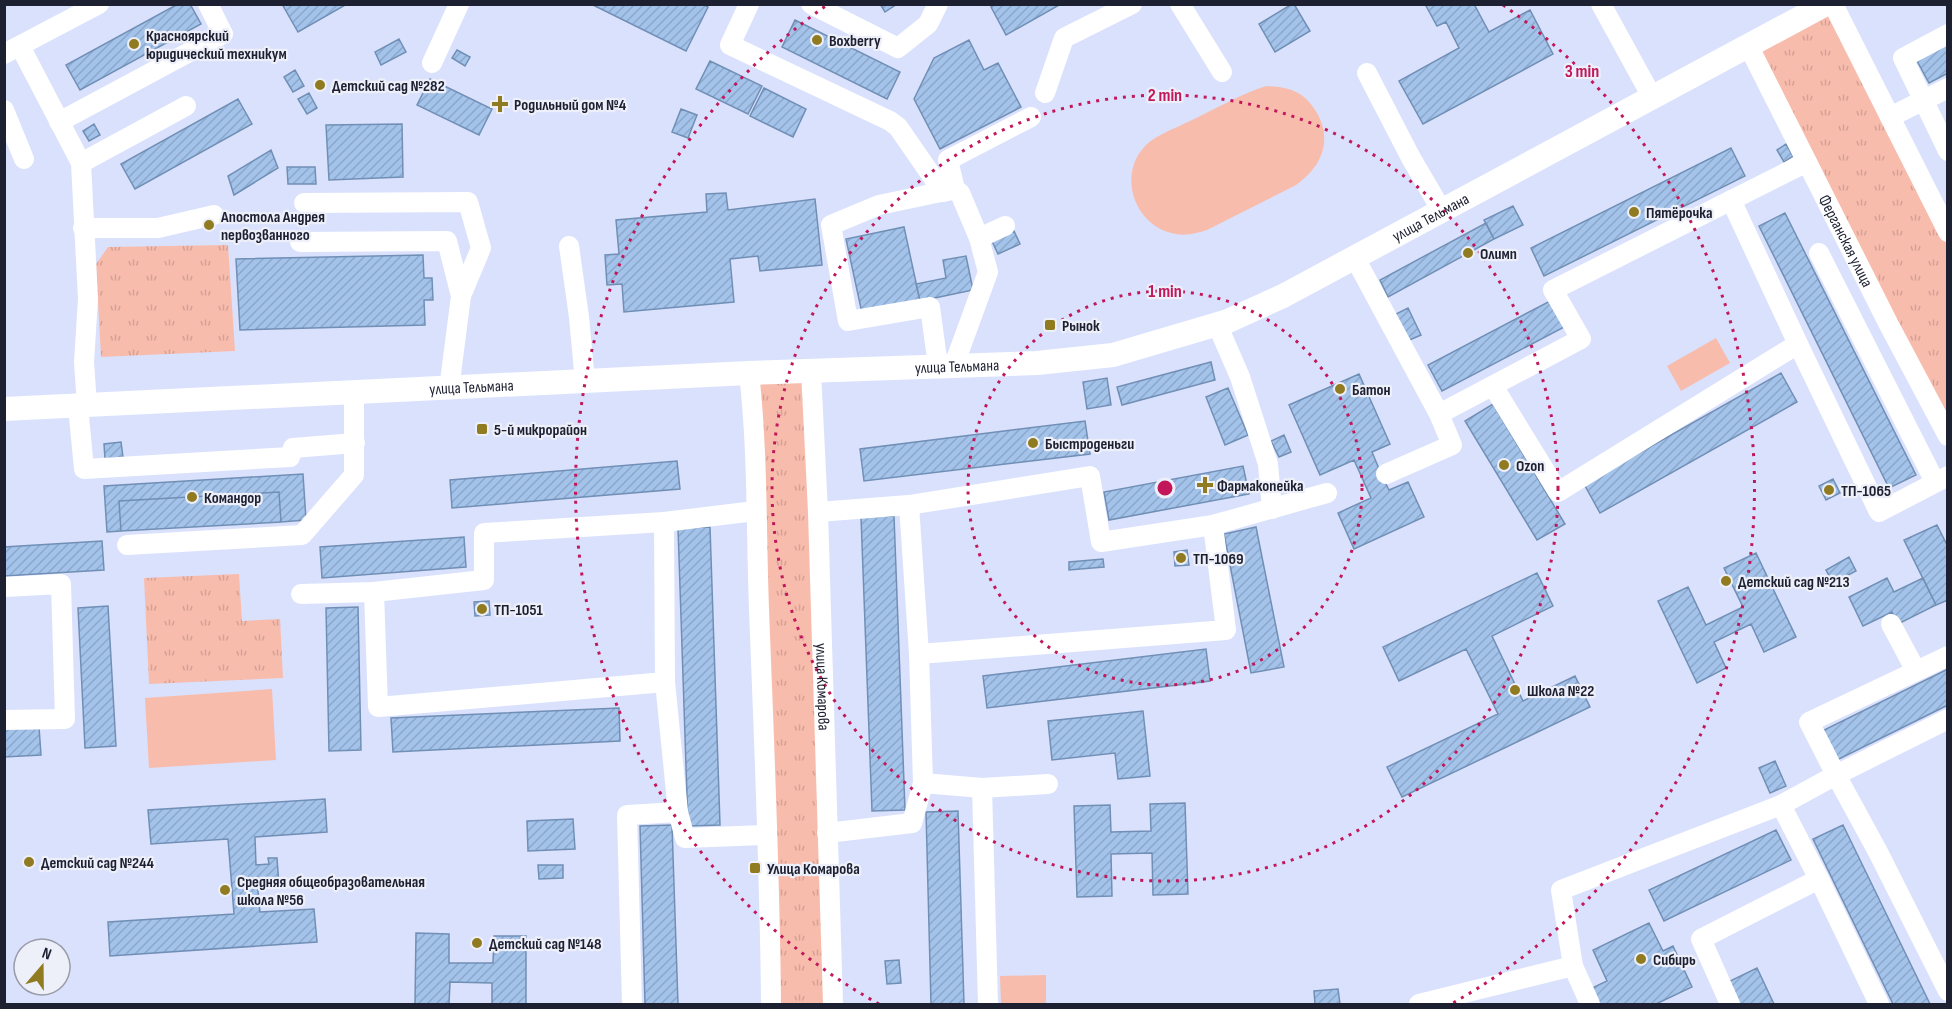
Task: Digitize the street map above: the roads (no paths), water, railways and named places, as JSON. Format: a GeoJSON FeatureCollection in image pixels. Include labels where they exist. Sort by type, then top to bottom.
{"type":"FeatureCollection","features":[{"type":"Feature","properties":{"kind":"main road","name":"улица Тельмана"},"geometry":{"type":"LineString","coordinates":[[4,409],[749,373],[1037,363],[1113,356],[1217,324],[1283,296],[1826,4]]}},
{"type":"Feature","properties":{"kind":"street"},"geometry":{"type":"LineString","coordinates":[[99,4],[12,50],[59,122],[81,163],[88,299],[82,406],[84,469],[290,457],[293,448],[355,443]]}},
{"type":"Feature","properties":{"kind":"street"},"geometry":{"type":"LineString","coordinates":[[59,122],[223,34],[208,4]]}},
{"type":"Feature","properties":{"kind":"street"},"geometry":{"type":"LineString","coordinates":[[432,63],[459,4]]}},
{"type":"Feature","properties":{"kind":"street"},"geometry":{"type":"LineString","coordinates":[[749,4],[730,45],[890,121],[898,127],[949,191]]}},
{"type":"Feature","properties":{"kind":"street"},"geometry":{"type":"LineString","coordinates":[[811,4],[898,48],[928,24],[938,4]]}},
{"type":"Feature","properties":{"kind":"street"},"geometry":{"type":"LineString","coordinates":[[1045,93],[1064,38],[1132,4]]}},
{"type":"Feature","properties":{"kind":"street"},"geometry":{"type":"LineString","coordinates":[[1180,4],[1222,72]]}},
{"type":"Feature","properties":{"kind":"street"},"geometry":{"type":"LineString","coordinates":[[1601,4],[1652,97]]}},
{"type":"Feature","properties":{"kind":"street"},"geometry":{"type":"LineString","coordinates":[[1833,4],[1947,232]]}},
{"type":"Feature","properties":{"kind":"street"},"geometry":{"type":"LineString","coordinates":[[1947,34],[1903,58],[1947,151]]}},
{"type":"Feature","properties":{"kind":"street","name":"Ферганская улица"},"geometry":{"type":"LineString","coordinates":[[1748,45],[1887,323],[1947,436]]}},
{"type":"Feature","properties":{"kind":"street"},"geometry":{"type":"LineString","coordinates":[[1367,73],[1442,211]]}},
{"type":"Feature","properties":{"kind":"street"},"geometry":{"type":"LineString","coordinates":[[1890,117],[1947,88]]}},
{"type":"Feature","properties":{"kind":"street"},"geometry":{"type":"LineString","coordinates":[[81,163],[186,106]]}},
{"type":"Feature","properties":{"kind":"street"},"geometry":{"type":"LineString","coordinates":[[4,110],[24,159]]}},
{"type":"Feature","properties":{"kind":"street"},"geometry":{"type":"LineString","coordinates":[[949,191],[948,160],[1031,117]]}},
{"type":"Feature","properties":{"kind":"street"},"geometry":{"type":"LineString","coordinates":[[1439,414],[1581,339],[1553,290],[1807,162]]}},
{"type":"Feature","properties":{"kind":"street"},"geometry":{"type":"LineString","coordinates":[[949,191],[960,193],[979,238],[988,272],[946,365],[930,308],[848,321],[831,225],[879,205],[949,191]]}},
{"type":"Feature","properties":{"kind":"street"},"geometry":{"type":"LineString","coordinates":[[1731,200],[1879,512],[1941,479],[1861,339],[1820,253]]}},
{"type":"Feature","properties":{"kind":"street"},"geometry":{"type":"LineString","coordinates":[[304,203],[468,202],[481,248],[461,296],[449,389]]}},
{"type":"Feature","properties":{"kind":"street"},"geometry":{"type":"LineString","coordinates":[[83,228],[158,228],[214,215]]}},
{"type":"Feature","properties":{"kind":"street"},"geometry":{"type":"LineString","coordinates":[[979,238],[1005,226]]}},
{"type":"Feature","properties":{"kind":"street"},"geometry":{"type":"LineString","coordinates":[[300,242],[447,241],[461,296]]}},
{"type":"Feature","properties":{"kind":"street"},"geometry":{"type":"LineString","coordinates":[[569,246],[585,382]]}},
{"type":"Feature","properties":{"kind":"street"},"geometry":{"type":"LineString","coordinates":[[1355,258],[1439,414],[1452,445],[1386,474]]}},
{"type":"Feature","properties":{"kind":"street"},"geometry":{"type":"LineString","coordinates":[[1861,339],[1887,323]]}},
{"type":"Feature","properties":{"kind":"street"},"geometry":{"type":"LineString","coordinates":[[1217,324],[1240,377],[1268,464],[1272,509]]}},
{"type":"Feature","properties":{"kind":"street"},"geometry":{"type":"LineString","coordinates":[[1493,386],[1558,492],[1798,344]]}},
{"type":"Feature","properties":{"kind":"street","name":"улица Комарова"},"geometry":{"type":"LineString","coordinates":[[811,371],[818,512],[833,1005]]}},
{"type":"Feature","properties":{"kind":"street"},"geometry":{"type":"LineString","coordinates":[[749,373],[755,430],[755,511],[770,869],[771,1005]]}},
{"type":"Feature","properties":{"kind":"street"},"geometry":{"type":"LineString","coordinates":[[127,545],[302,535],[354,475],[354,393]]}},
{"type":"Feature","properties":{"kind":"street"},"geometry":{"type":"LineString","coordinates":[[818,512],[909,505],[1090,476],[1101,542],[1212,525],[1327,493]]}},
{"type":"Feature","properties":{"kind":"street"},"geometry":{"type":"LineString","coordinates":[[827,833],[912,823],[923,783],[919,654],[909,505]]}},
{"type":"Feature","properties":{"kind":"street"},"geometry":{"type":"LineString","coordinates":[[301,594],[374,592],[484,580],[484,533],[664,522],[755,511]]}},
{"type":"Feature","properties":{"kind":"street"},"geometry":{"type":"LineString","coordinates":[[664,522],[665,682],[678,812],[685,838],[767,835]]}},
{"type":"Feature","properties":{"kind":"street"},"geometry":{"type":"LineString","coordinates":[[919,654],[1226,630],[1212,525]]}},
{"type":"Feature","properties":{"kind":"street"},"geometry":{"type":"LineString","coordinates":[[4,587],[61,584],[65,719],[4,720]]}},
{"type":"Feature","properties":{"kind":"street"},"geometry":{"type":"LineString","coordinates":[[374,592],[378,707],[665,682]]}},
{"type":"Feature","properties":{"kind":"street"},"geometry":{"type":"LineString","coordinates":[[1891,624],[1916,671]]}},
{"type":"Feature","properties":{"kind":"street"},"geometry":{"type":"LineString","coordinates":[[1947,656],[1809,722],[1878,852],[1947,992]]}},
{"type":"Feature","properties":{"kind":"street"},"geometry":{"type":"LineString","coordinates":[[1590,1005],[1573,966],[1561,890],[1780,805],[1947,719]]}},
{"type":"Feature","properties":{"kind":"street"},"geometry":{"type":"LineString","coordinates":[[923,783],[982,788],[1048,784]]}},
{"type":"Feature","properties":{"kind":"street"},"geometry":{"type":"LineString","coordinates":[[982,788],[988,1005]]}},
{"type":"Feature","properties":{"kind":"street"},"geometry":{"type":"LineString","coordinates":[[1780,805],[1819,879],[1879,1005]]}},
{"type":"Feature","properties":{"kind":"street"},"geometry":{"type":"LineString","coordinates":[[632,1005],[627,815],[678,812]]}},
{"type":"Feature","properties":{"kind":"street"},"geometry":{"type":"LineString","coordinates":[[1730,1005],[1701,939],[1819,879]]}},
{"type":"Feature","properties":{"kind":"street"},"geometry":{"type":"LineString","coordinates":[[1419,1005],[1573,966]]}},
{"type":"Feature","properties":{"kind":"place","name":"Boxberry"},"geometry":{"type":"Point","coordinates":[817,40]}},
{"type":"Feature","properties":{"kind":"place","name":"Красноярский юридический техникум"},"geometry":{"type":"Point","coordinates":[134,44]}},
{"type":"Feature","properties":{"kind":"place","name":"Детский сад №282"},"geometry":{"type":"Point","coordinates":[320,85]}},
{"type":"Feature","properties":{"kind":"place","name":"Родильный дом №4"},"geometry":{"type":"Point","coordinates":[500,104]}},
{"type":"Feature","properties":{"kind":"place","name":"Пятёрочка"},"geometry":{"type":"Point","coordinates":[1634,212]}},
{"type":"Feature","properties":{"kind":"place","name":"Апостола Андрея первозванного"},"geometry":{"type":"Point","coordinates":[209,225]}},
{"type":"Feature","properties":{"kind":"place","name":"Олимп"},"geometry":{"type":"Point","coordinates":[1468,253]}},
{"type":"Feature","properties":{"kind":"place","name":"Рынок"},"geometry":{"type":"Point","coordinates":[1050,325]}},
{"type":"Feature","properties":{"kind":"place","name":"Батон"},"geometry":{"type":"Point","coordinates":[1340,389]}},
{"type":"Feature","properties":{"kind":"place","name":"5-й микрорайон"},"geometry":{"type":"Point","coordinates":[482,429]}},
{"type":"Feature","properties":{"kind":"place","name":"Быстроденьги"},"geometry":{"type":"Point","coordinates":[1033,443]}},
{"type":"Feature","properties":{"kind":"place","name":"Ozon"},"geometry":{"type":"Point","coordinates":[1504,465]}},
{"type":"Feature","properties":{"kind":"place","name":"Фармакопейка"},"geometry":{"type":"Point","coordinates":[1205,485]}},
{"type":"Feature","properties":{"kind":"place","name":"ТП-1065"},"geometry":{"type":"Point","coordinates":[1829,490]}},
{"type":"Feature","properties":{"kind":"place","name":"Командор"},"geometry":{"type":"Point","coordinates":[192,497]}},
{"type":"Feature","properties":{"kind":"place","name":"ТП-1069"},"geometry":{"type":"Point","coordinates":[1181,558]}},
{"type":"Feature","properties":{"kind":"place","name":"Детский сад №213"},"geometry":{"type":"Point","coordinates":[1726,581]}},
{"type":"Feature","properties":{"kind":"place","name":"ТП-1051"},"geometry":{"type":"Point","coordinates":[482,609]}},
{"type":"Feature","properties":{"kind":"place","name":"Школа №22"},"geometry":{"type":"Point","coordinates":[1515,690]}},
{"type":"Feature","properties":{"kind":"place","name":"Детский сад №244"},"geometry":{"type":"Point","coordinates":[29,862]}},
{"type":"Feature","properties":{"kind":"place","name":"Улица Комарова"},"geometry":{"type":"Point","coordinates":[755,868]}},
{"type":"Feature","properties":{"kind":"place","name":"Средняя общеобразовательная школа №56"},"geometry":{"type":"Point","coordinates":[225,890]}},
{"type":"Feature","properties":{"kind":"place","name":"Детский сад №148"},"geometry":{"type":"Point","coordinates":[477,943]}},
{"type":"Feature","properties":{"kind":"place","name":"Сибирь"},"geometry":{"type":"Point","coordinates":[1641,959]}}]}
